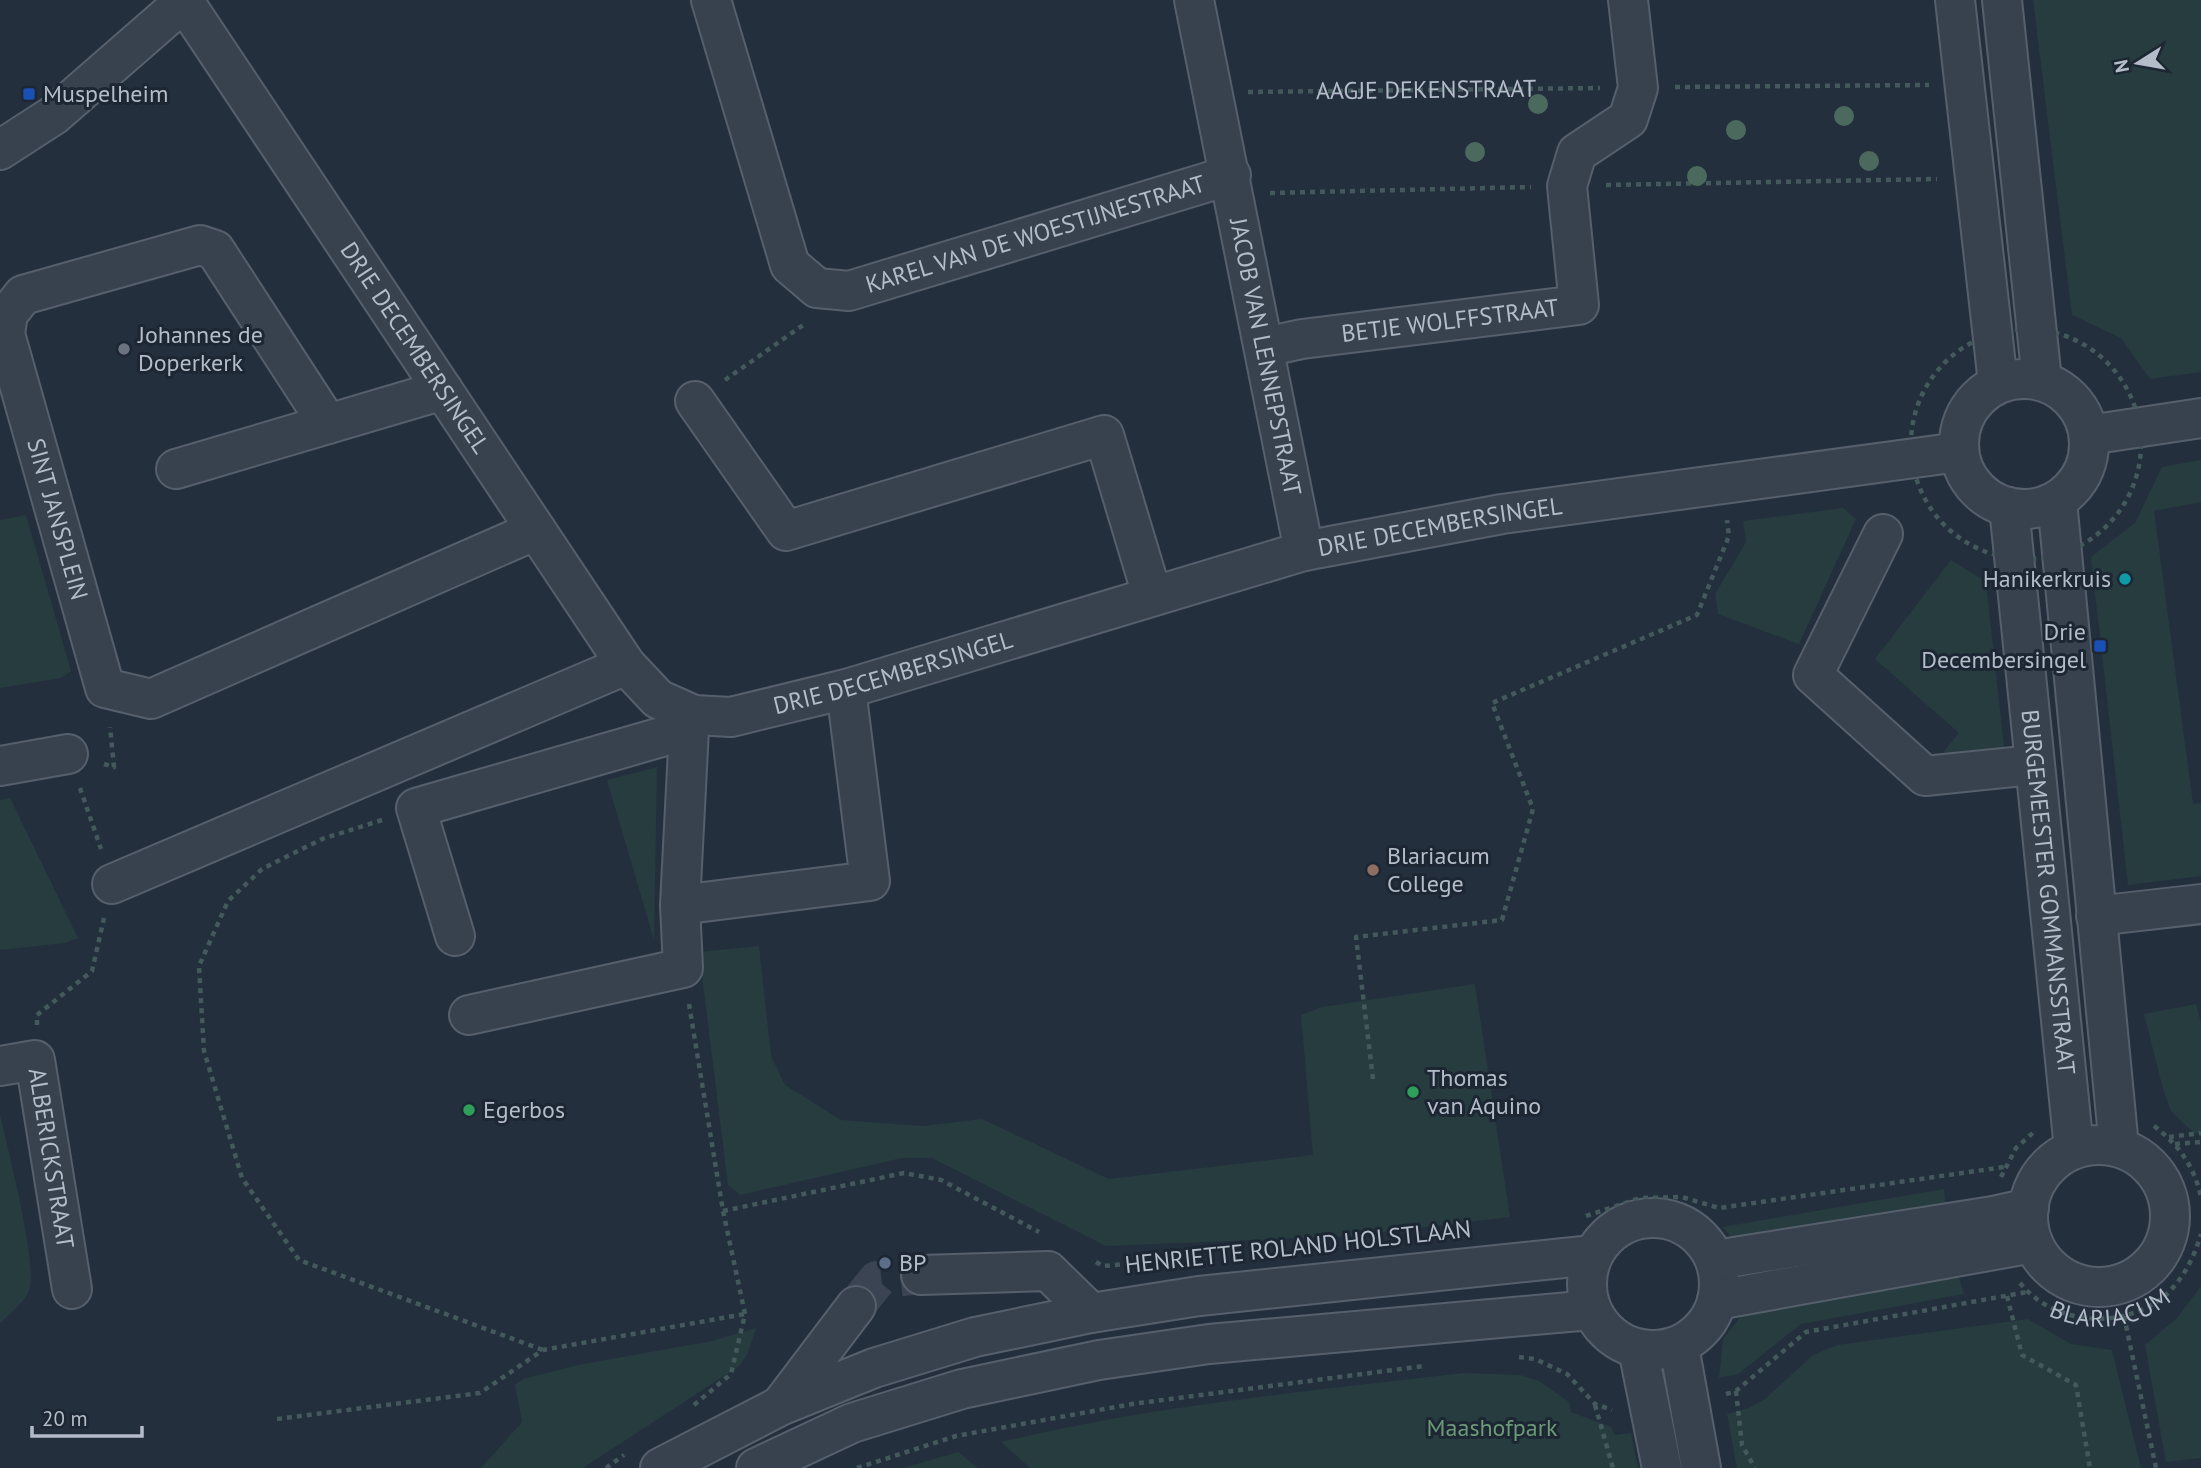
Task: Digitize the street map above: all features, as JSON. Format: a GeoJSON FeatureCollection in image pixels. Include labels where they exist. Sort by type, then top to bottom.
{"type":"FeatureCollection","features":[{"type":"Feature","properties":{"kind":"street"},"geometry":{"type":"LineString","coordinates":[[711,0],[789,265],[817,288]]}},
{"type":"Feature","properties":{"kind":"street","name":"JACOB VAN LENNEPSTRAAT"},"geometry":{"type":"LineString","coordinates":[[1194,0],[1304,551]]}},
{"type":"Feature","properties":{"kind":"street"},"geometry":{"type":"LineString","coordinates":[[1628,0],[1638,88]]}},
{"type":"Feature","properties":{"kind":"street"},"geometry":{"type":"LineString","coordinates":[[1955,0],[1998,383]]}},
{"type":"Feature","properties":{"kind":"street"},"geometry":{"type":"LineString","coordinates":[[2001,0],[2042,381]]}},
{"type":"Feature","properties":{"kind":"street"},"geometry":{"type":"LineString","coordinates":[[0,150],[54,115],[184,1]]}},
{"type":"Feature","properties":{"kind":"street","name":"DRIE DECEMBERSINGEL"},"geometry":{"type":"LineString","coordinates":[[184,1],[626,665],[658,699],[692,722],[731,717],[846,689],[1304,551],[1502,514],[1959,452]]}},
{"type":"Feature","properties":{"kind":"street"},"geometry":{"type":"LineString","coordinates":[[1963,70],[2007,50]]}},
{"type":"Feature","properties":{"kind":"street","name":"BETJE WOLFFSTRAAT"},"geometry":{"type":"LineString","coordinates":[[1265,346],[1579,304],[1567,186],[1577,153],[1628,119],[1638,88]]}},
{"type":"Feature","properties":{"kind":"street","name":"KAREL VAN DE WOESTIJNESTRAAT"},"geometry":{"type":"LineString","coordinates":[[817,288],[849,290],[1231,175]]}},
{"type":"Feature","properties":{"kind":"street","name":"SINT JANSPLEIN"},"geometry":{"type":"LineString","coordinates":[[328,425],[215,250],[200,245],[23,295],[8,314],[5,334],[105,688],[151,699],[536,530]]}},
{"type":"Feature","properties":{"kind":"street"},"geometry":{"type":"LineString","coordinates":[[2020,378],[2042,381],[2059,389],[2073,401],[2084,417],[2089,455],[2082,473],[2070,490],[2057,501],[2031,509],[2009,508],[1992,501],[1977,489],[1965,472],[1959,452],[1962,422],[1969,408],[1982,394],[1998,383],[2020,378]]}},
{"type":"Feature","properties":{"kind":"street"},"geometry":{"type":"LineString","coordinates":[[176,469],[443,390]]}},
{"type":"Feature","properties":{"kind":"street"},"geometry":{"type":"LineString","coordinates":[[695,401],[786,531],[1104,435],[1152,595]]}},
{"type":"Feature","properties":{"kind":"street"},"geometry":{"type":"LineString","coordinates":[[2088,435],[2201,418]]}},
{"type":"Feature","properties":{"kind":"street","name":"BURGEMEESTER GOMMANSSTRAAT"},"geometry":{"type":"LineString","coordinates":[[2057,501],[2117,1129]]}},
{"type":"Feature","properties":{"kind":"street","name":"BURGEMEESTER GOMMANSSTRAAT"},"geometry":{"type":"LineString","coordinates":[[2009,508],[2074,1149]]}},
{"type":"Feature","properties":{"kind":"street"},"geometry":{"type":"LineString","coordinates":[[1883,534],[1813,675],[1925,776],[2034,765]]}},
{"type":"Feature","properties":{"kind":"street"},"geometry":{"type":"LineString","coordinates":[[112,884],[626,665]]}},
{"type":"Feature","properties":{"kind":"street"},"geometry":{"type":"LineString","coordinates":[[680,905],[870,881],[846,689]]}},
{"type":"Feature","properties":{"kind":"street"},"geometry":{"type":"LineString","coordinates":[[455,936],[416,808],[692,722],[680,905],[683,968],[469,1015]]}},
{"type":"Feature","properties":{"kind":"street"},"geometry":{"type":"LineString","coordinates":[[0,766],[68,754]]}},
{"type":"Feature","properties":{"kind":"street","name":"BURGEMEESTER GOMMANSSTRAAT"},"geometry":{"type":"LineString","coordinates":[[2096,916],[2201,904]]}},
{"type":"Feature","properties":{"kind":"street","name":"ALBERICKSTRAAT"},"geometry":{"type":"LineString","coordinates":[[17,1063],[72,1289]]}},
{"type":"Feature","properties":{"kind":"street"},"geometry":{"type":"LineString","coordinates":[[2031,1225],[2034,1189],[2043,1172],[2057,1158],[2074,1149],[2096,1145],[2117,1129]]}},
{"type":"Feature","properties":{"kind":"street","name":"BLARIACUM"},"geometry":{"type":"LineString","coordinates":[[2031,1225],[2044,1261],[2060,1275],[2079,1284],[2100,1287],[2121,1283],[2140,1274],[2155,1260],[2166,1241],[2170,1221],[2193,1196],[2162,1182],[2151,1167],[2136,1155],[2117,1129]]}},
{"type":"Feature","properties":{"kind":"street"},"geometry":{"type":"LineString","coordinates":[[1715,1260],[1993,1216],[2031,1225]]}},
{"type":"Feature","properties":{"kind":"street"},"geometry":{"type":"LineString","coordinates":[[1653,1218],[1675,1222],[1686,1227],[1707,1246],[1715,1260],[1719,1280],[1717,1300],[1709,1320],[1697,1334],[1679,1346],[1656,1351],[1623,1344],[1609,1335],[1591,1310],[1586,1284],[1593,1255],[1611,1232],[1624,1224],[1653,1218]]}},
{"type":"Feature","properties":{"kind":"street"},"geometry":{"type":"LineString","coordinates":[[1717,1300],[2031,1225]]}},
{"type":"Feature","properties":{"kind":"street","name":"HENRIETTE ROLAND HOLSTLAAN"},"geometry":{"type":"LineString","coordinates":[[660,1468],[780,1406],[874,1368],[975,1336],[1091,1313],[1199,1296],[1593,1255]]}},
{"type":"Feature","properties":{"kind":"street"},"geometry":{"type":"LineString","coordinates":[[921,1275],[1048,1270],[1091,1313]]}},
{"type":"Feature","properties":{"kind":"street"},"geometry":{"type":"LineString","coordinates":[[780,1406],[856,1306]]}},
{"type":"Feature","properties":{"kind":"street"},"geometry":{"type":"LineString","coordinates":[[756,1468],[852,1423],[962,1389],[1099,1360],[1209,1344],[1591,1310]]}},
{"type":"Feature","properties":{"kind":"street"},"geometry":{"type":"LineString","coordinates":[[1679,1346],[1701,1468]]}},
{"type":"Feature","properties":{"kind":"street"},"geometry":{"type":"LineString","coordinates":[[1638,1349],[1661,1468]]}},
{"type":"Feature","properties":{"kind":"path","name":"AAGJE DEKENSTRAAT"},"geometry":{"type":"LineString","coordinates":[[1214,93],[1638,88],[1963,70]]}},
{"type":"Feature","properties":{"kind":"path"},"geometry":{"type":"LineString","coordinates":[[695,401],[806,323],[817,288]]}},
{"type":"Feature","properties":{"kind":"path"},"geometry":{"type":"LineString","coordinates":[[2015,328],[2037,328],[2075,338],[2107,361],[2130,393],[2141,427],[2139,471],[2124,507],[2097,536],[2062,554],[2038,559],[2014,559],[1977,549],[1945,526],[1923,495],[1912,459],[1912,426],[1922,395],[1939,368],[1964,346],[1993,333],[2015,328]]}},
{"type":"Feature","properties":{"kind":"path"},"geometry":{"type":"LineString","coordinates":[[1373,1079],[1356,937],[1502,920],[1533,809],[1492,703],[1697,615],[1729,536],[1722,484]]}},
{"type":"Feature","properties":{"kind":"path"},"geometry":{"type":"LineString","coordinates":[[17,1063],[37,1015],[92,971],[112,884],[68,754]]}},
{"type":"Feature","properties":{"kind":"path"},"geometry":{"type":"LineString","coordinates":[[416,808],[310,845],[262,869],[228,901],[199,966],[204,1051],[242,1178],[299,1260],[542,1350]]}},
{"type":"Feature","properties":{"kind":"path"},"geometry":{"type":"LineString","coordinates":[[683,968],[723,1211],[744,1314],[731,1374],[688,1409]]}},
{"type":"Feature","properties":{"kind":"path"},"geometry":{"type":"LineString","coordinates":[[2117,1129],[2151,1124],[2168,1137],[2183,1153],[2194,1173],[2193,1196]]}},
{"type":"Feature","properties":{"kind":"path"},"geometry":{"type":"LineString","coordinates":[[2168,1137],[2201,1133]]}},
{"type":"Feature","properties":{"kind":"path"},"geometry":{"type":"LineString","coordinates":[[2175,1144],[2201,1142]]}},
{"type":"Feature","properties":{"kind":"path"},"geometry":{"type":"LineString","coordinates":[[1584,1217],[1640,1198],[1682,1197],[1719,1208],[2004,1167]]}},
{"type":"Feature","properties":{"kind":"path"},"geometry":{"type":"LineString","coordinates":[[723,1211],[904,1173],[941,1180],[1045,1235]]}},
{"type":"Feature","properties":{"kind":"path","name":"BLARIACUM"},"geometry":{"type":"LineString","coordinates":[[2007,1296],[2027,1292],[2046,1306],[2067,1315],[2092,1319],[2124,1316],[2163,1297],[2187,1270],[2200,1243],[2201,1234]]}},
{"type":"Feature","properties":{"kind":"path","name":"HENRIETTE ROLAND HOLSTLAAN"},"geometry":{"type":"LineString","coordinates":[[1091,1260],[1103,1266],[1172,1260]]}},
{"type":"Feature","properties":{"kind":"path"},"geometry":{"type":"LineString","coordinates":[[1690,1406],[1736,1391],[1806,1332],[2007,1296],[2022,1355],[2076,1385],[2090,1468]]}},
{"type":"Feature","properties":{"kind":"path"},"geometry":{"type":"LineString","coordinates":[[277,1419],[480,1393],[542,1350],[744,1314]]}},
{"type":"Feature","properties":{"kind":"path"},"geometry":{"type":"LineString","coordinates":[[2124,1316],[2156,1468]]}},
{"type":"Feature","properties":{"kind":"path"},"geometry":{"type":"LineString","coordinates":[[1508,1355],[1535,1359],[1567,1374],[1594,1404],[1613,1468]]}},
{"type":"Feature","properties":{"kind":"path"},"geometry":{"type":"LineString","coordinates":[[858,1468],[956,1436],[1132,1404],[1428,1366]]}},
{"type":"Feature","properties":{"kind":"path"},"geometry":{"type":"LineString","coordinates":[[1736,1391],[1742,1445],[1755,1468]]}},
{"type":"Feature","properties":{"kind":"path"},"geometry":{"type":"LineString","coordinates":[[1594,1404],[1621,1413],[1650,1413]]}},
{"type":"Feature","properties":{"kind":"path"},"geometry":{"type":"LineString","coordinates":[[606,1468],[625,1454]]}},
{"type":"Feature","properties":{"kind":"green space"},"geometry":{"type":"Polygon","coordinates":[[[2033,0],[2201,0],[2201,372],[2150,379],[2121,338],[2072,315],[2033,0]]]}},
{"type":"Feature","properties":{"kind":"green space"},"geometry":{"type":"Polygon","coordinates":[[[2201,460],[2201,502],[2154,511],[2193,804],[2201,803],[2201,876],[2128,885],[2091,557],[2135,523],[2162,467],[2201,460]]]}},
{"type":"Feature","properties":{"kind":"green space"},"geometry":{"type":"Polygon","coordinates":[[[1843,508],[1856,519],[1799,644],[1718,614],[1715,594],[1746,542],[1743,521],[1843,508]]]}},
{"type":"Feature","properties":{"kind":"green space"},"geometry":{"type":"Polygon","coordinates":[[[26,515],[71,671],[61,678],[0,688],[0,520],[26,515]]]}},
{"type":"Feature","properties":{"kind":"green space"},"geometry":{"type":"Polygon","coordinates":[[[1951,560],[1986,582],[2004,747],[1942,754],[1959,733],[1875,659],[1951,560]]]}},
{"type":"Feature","properties":{"kind":"green space"},"geometry":{"type":"Polygon","coordinates":[[[657,767],[654,940],[607,780],[657,767]]]}},
{"type":"Feature","properties":{"kind":"green space"},"geometry":{"type":"Polygon","coordinates":[[[10,798],[78,938],[65,943],[0,950],[0,800],[10,798]]]}},
{"type":"Feature","properties":{"kind":"green space"},"geometry":{"type":"Polygon","coordinates":[[[759,946],[771,1056],[785,1085],[841,1120],[923,1126],[982,1119],[1109,1179],[1313,1155],[1301,1015],[1322,1007],[1475,984],[1510,1217],[1352,1236],[1106,1246],[932,1158],[902,1158],[740,1195],[728,1185],[699,952],[759,946]]]}},
{"type":"Feature","properties":{"kind":"green space"},"geometry":{"type":"Polygon","coordinates":[[[2196,1004],[2201,1023],[2201,1133],[2195,1134],[2171,1111],[2144,1014],[2196,1004]]]}},
{"type":"Feature","properties":{"kind":"green space"},"geometry":{"type":"Polygon","coordinates":[[[0,1115],[26,1233],[31,1278],[27,1295],[0,1323],[0,1115]]]}},
{"type":"Feature","properties":{"kind":"green space"},"geometry":{"type":"Polygon","coordinates":[[[1944,1189],[1946,1212],[1735,1240],[1722,1227],[1944,1189]]]}},
{"type":"Feature","properties":{"kind":"green space"},"geometry":{"type":"Polygon","coordinates":[[[1957,1270],[1964,1294],[1801,1324],[1738,1374],[1719,1378],[1723,1339],[1746,1310],[1957,1270]]]}},
{"type":"Feature","properties":{"kind":"green space"},"geometry":{"type":"Polygon","coordinates":[[[2201,1286],[2201,1458],[2166,1462],[2145,1345],[2178,1317],[2201,1286]]]}},
{"type":"Feature","properties":{"kind":"green space"},"geometry":{"type":"Polygon","coordinates":[[[2028,1319],[2071,1344],[2112,1350],[2141,1468],[1737,1468],[1727,1414],[1749,1408],[1765,1399],[1813,1355],[1837,1345],[2028,1319]]]}},
{"type":"Feature","properties":{"kind":"green space"},"geometry":{"type":"Polygon","coordinates":[[[756,1328],[748,1353],[739,1366],[583,1468],[481,1468],[522,1422],[515,1385],[523,1379],[578,1365],[712,1341],[756,1328]]]}},
{"type":"Feature","properties":{"kind":"green space","name":"Maashofpark"},"geometry":{"type":"Polygon","coordinates":[[[1464,1373],[1520,1375],[1539,1381],[1569,1402],[1571,1412],[1611,1427],[1615,1435],[1631,1433],[1638,1468],[1030,1468],[1001,1442],[1173,1409],[1464,1373]]]}},
{"type":"Feature","properties":{"kind":"green space"},"geometry":{"type":"Polygon","coordinates":[[[958,1452],[978,1468],[903,1468],[958,1452]]]}},
{"type":"Feature","properties":{"kind":"tunnel"},"geometry":{"type":"LineString","coordinates":[[856,1306],[877,1280],[921,1275]]}},
{"type":"Feature","properties":{"kind":"place","name":"Muspelheim"},"geometry":{"type":"Point","coordinates":[29,94]}},
{"type":"Feature","properties":{"kind":"place","name":"Johannes de Doperkerk"},"geometry":{"type":"Point","coordinates":[124,349]}},
{"type":"Feature","properties":{"kind":"place","name":"Hanikerkruis"},"geometry":{"type":"Point","coordinates":[2125,579]}},
{"type":"Feature","properties":{"kind":"place","name":"Drie Decembersingel"},"geometry":{"type":"Point","coordinates":[2100,646]}},
{"type":"Feature","properties":{"kind":"place","name":"Blariacum College"},"geometry":{"type":"Point","coordinates":[1373,870]}},
{"type":"Feature","properties":{"kind":"place","name":"Thomas van Aquino"},"geometry":{"type":"Point","coordinates":[1413,1092]}},
{"type":"Feature","properties":{"kind":"place","name":"Egerbos"},"geometry":{"type":"Point","coordinates":[469,1110]}},
{"type":"Feature","properties":{"kind":"place","name":"BP"},"geometry":{"type":"Point","coordinates":[885,1263]}}]}
